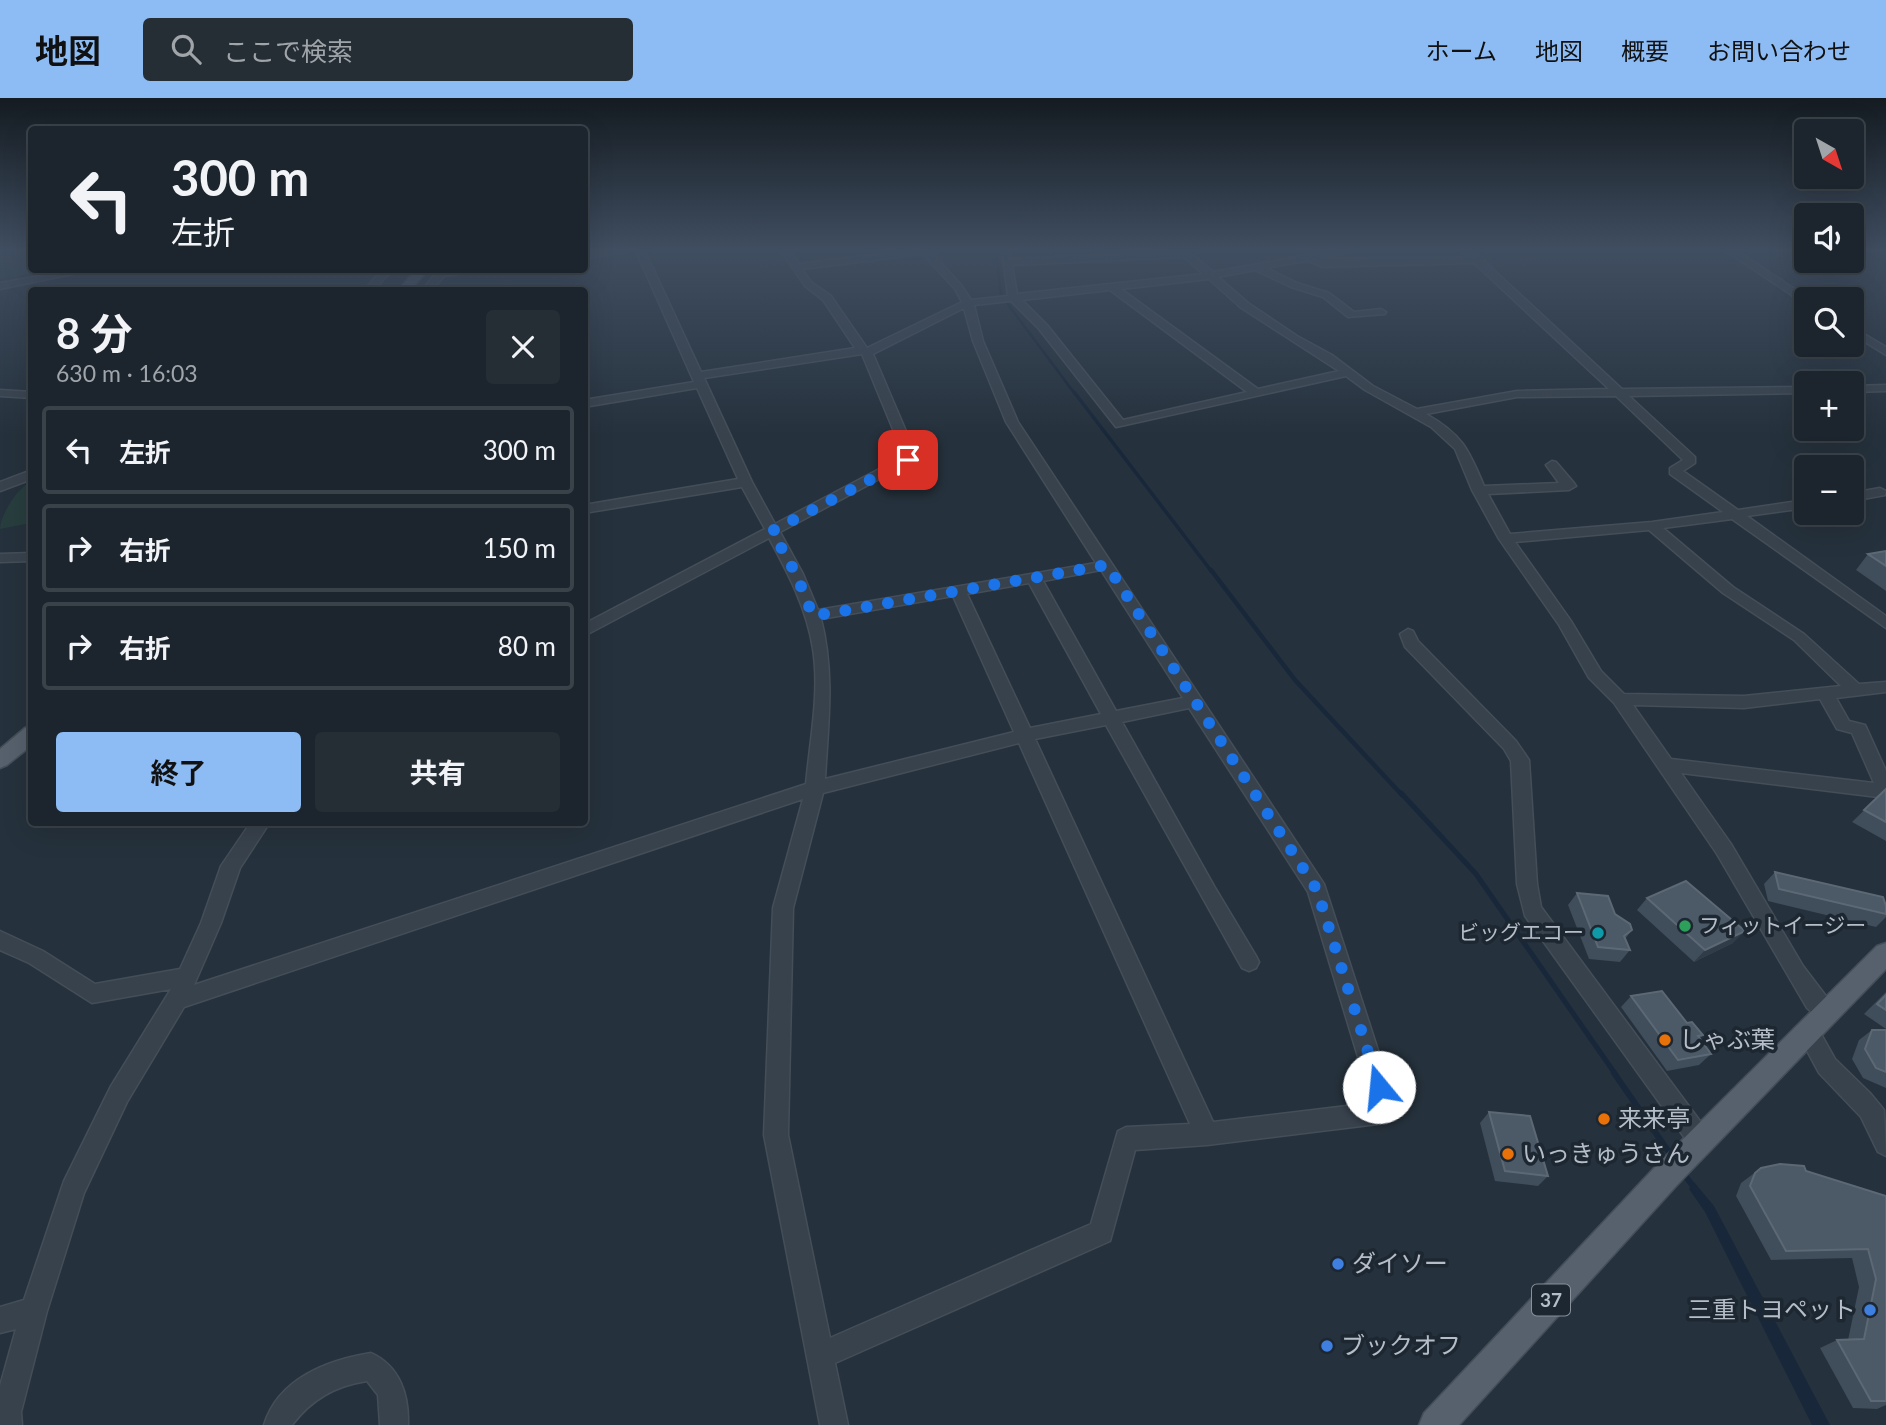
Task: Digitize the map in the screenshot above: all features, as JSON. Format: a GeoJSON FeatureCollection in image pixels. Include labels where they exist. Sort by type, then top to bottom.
{"type":"FeatureCollection","features":[{"type":"Feature","properties":{"kind":"main road"},"geometry":{"type":"LineString","coordinates":[[0,760],[28,736]]}},
{"type":"Feature","properties":{"kind":"main road","name":"37"},"geometry":{"type":"LineString","coordinates":[[1436,1425],[1695,1145],[1886,953]]}},
{"type":"Feature","properties":{"kind":"street"},"geometry":{"type":"LineString","coordinates":[[669,313],[746,482],[796,574],[813,616],[821,649],[823,683],[815,788],[783,908],[776,1135],[834,1425]]}},
{"type":"Feature","properties":{"kind":"street"},"geometry":{"type":"LineString","coordinates":[[588,629],[911,457],[865,351],[838,313]]}},
{"type":"Feature","properties":{"kind":"street"},"geometry":{"type":"LineString","coordinates":[[588,403],[865,351],[893,342],[944,313]]}},
{"type":"Feature","properties":{"kind":"street"},"geometry":{"type":"LineString","coordinates":[[821,1356],[1101,1232],[1126,1139],[1207,1134],[1386,1112],[1317,890],[1012,422],[978,341],[971,313]]}},
{"type":"Feature","properties":{"kind":"street"},"geometry":{"type":"LineString","coordinates":[[1028,313],[1043,327],[1120,424],[1348,372]]}},
{"type":"Feature","properties":{"kind":"street"},"geometry":{"type":"LineString","coordinates":[[1147,313],[1256,393]]}},
{"type":"Feature","properties":{"kind":"street"},"geometry":{"type":"LineString","coordinates":[[1257,313],[1369,388],[1449,434],[1461,447],[1479,490],[1506,539],[1566,624],[1595,674],[1620,699],[1724,849],[1815,1001],[1827,1012]]}},
{"type":"Feature","properties":{"kind":"street"},"geometry":{"type":"LineString","coordinates":[[1349,313],[1372,313]]}},
{"type":"Feature","properties":{"kind":"street"},"geometry":{"type":"LineString","coordinates":[[1536,313],[1691,460],[1675,471],[1886,623]]}},
{"type":"Feature","properties":{"kind":"street"},"geometry":{"type":"LineString","coordinates":[[1864,338],[1886,352]]}},
{"type":"Feature","properties":{"kind":"street"},"geometry":{"type":"LineString","coordinates":[[1864,389],[1886,388]]}},
{"type":"Feature","properties":{"kind":"street"},"geometry":{"type":"LineString","coordinates":[[1415,413],[1517,394],[1794,390]]}},
{"type":"Feature","properties":{"kind":"street"},"geometry":{"type":"LineString","coordinates":[[0,393],[28,395]]}},
{"type":"Feature","properties":{"kind":"street"},"geometry":{"type":"LineString","coordinates":[[1479,490],[1569,486],[1552,465]]}},
{"type":"Feature","properties":{"kind":"street"},"geometry":{"type":"LineString","coordinates":[[0,487],[28,476]]}},
{"type":"Feature","properties":{"kind":"street"},"geometry":{"type":"LineString","coordinates":[[588,508],[746,482]]}},
{"type":"Feature","properties":{"kind":"street"},"geometry":{"type":"LineString","coordinates":[[1864,495],[1880,492]]}},
{"type":"Feature","properties":{"kind":"street"},"geometry":{"type":"LineString","coordinates":[[1506,539],[1652,526],[1794,506]]}},
{"type":"Feature","properties":{"kind":"street"},"geometry":{"type":"LineString","coordinates":[[1652,526],[1728,590],[1799,637],[1855,690]]}},
{"type":"Feature","properties":{"kind":"street"},"geometry":{"type":"LineString","coordinates":[[0,558],[28,557]]}},
{"type":"Feature","properties":{"kind":"street"},"geometry":{"type":"LineString","coordinates":[[813,616],[1107,565]]}},
{"type":"Feature","properties":{"kind":"street"},"geometry":{"type":"LineString","coordinates":[[1034,578],[1249,962]]}},
{"type":"Feature","properties":{"kind":"street"},"geometry":{"type":"LineString","coordinates":[[958,591],[1022,736],[1091,878],[1207,1134]]}},
{"type":"Feature","properties":{"kind":"street"},"geometry":{"type":"LineString","coordinates":[[1408,634],[1411,643],[1510,745],[1520,760],[1527,884],[1532,910],[1695,1145]]}},
{"type":"Feature","properties":{"kind":"street"},"geometry":{"type":"LineString","coordinates":[[1620,699],[1744,702],[1886,687]]}},
{"type":"Feature","properties":{"kind":"street"},"geometry":{"type":"LineString","coordinates":[[1825,693],[1843,725],[1859,729],[1886,791]]}},
{"type":"Feature","properties":{"kind":"street"},"geometry":{"type":"LineString","coordinates":[[0,940],[36,957],[92,994],[181,988],[815,788],[1022,736],[1194,701]]}},
{"type":"Feature","properties":{"kind":"street"},"geometry":{"type":"LineString","coordinates":[[1666,765],[1886,791]]}},
{"type":"Feature","properties":{"kind":"street"},"geometry":{"type":"LineString","coordinates":[[5,1418],[34,1311],[72,1190],[119,1094],[181,988],[211,923],[231,866],[258,826]]}},
{"type":"Feature","properties":{"kind":"street"},"geometry":{"type":"LineString","coordinates":[[1808,1032],[1826,1065],[1871,1108],[1886,1144]]}},
{"type":"Feature","properties":{"kind":"street"},"geometry":{"type":"LineString","coordinates":[[0,1320],[34,1311]]}},
{"type":"Feature","properties":{"kind":"street"},"geometry":{"type":"LineString","coordinates":[[278,1425],[278,1420],[293,1402],[321,1381],[341,1372],[371,1367],[389,1385],[392,1392],[395,1400],[394,1425]]}},
{"type":"Feature","properties":{"kind":"green space"},"geometry":{"type":"Polygon","coordinates":[[[28,484],[28,524],[0,529],[3,516],[11,502],[28,484]]]}},
{"type":"Feature","properties":{"kind":"water"},"geometry":{"type":"Polygon","coordinates":[[[1694,1182],[1714,1206],[1830,1425],[1812,1425],[1705,1212],[1689,1189],[1694,1182]]]}},
{"type":"Feature","properties":{"kind":"building"},"geometry":{"type":"Polygon","coordinates":[[[1886,551],[1886,566],[1868,554],[1886,551]]]}},
{"type":"Feature","properties":{"kind":"building"},"geometry":{"type":"Polygon","coordinates":[[[1886,789],[1886,822],[1864,810],[1886,789]]]}},
{"type":"Feature","properties":{"kind":"building"},"geometry":{"type":"Polygon","coordinates":[[[1775,872],[1883,897],[1886,914],[1779,889],[1775,872]]]}},
{"type":"Feature","properties":{"kind":"building"},"geometry":{"type":"Polygon","coordinates":[[[1686,881],[1745,931],[1705,950],[1647,898],[1686,881]]]}},
{"type":"Feature","properties":{"kind":"building"},"geometry":{"type":"Polygon","coordinates":[[[1577,893],[1608,896],[1615,914],[1630,924],[1632,930],[1624,936],[1630,950],[1598,947],[1577,893]]]}},
{"type":"Feature","properties":{"kind":"building"},"geometry":{"type":"Polygon","coordinates":[[[1662,991],[1687,1023],[1692,1022],[1703,1035],[1698,1036],[1711,1054],[1678,1060],[1631,996],[1662,991]]]}},
{"type":"Feature","properties":{"kind":"building"},"geometry":{"type":"Polygon","coordinates":[[[1886,995],[1886,1010],[1877,1004],[1886,995]]]}},
{"type":"Feature","properties":{"kind":"building"},"geometry":{"type":"Polygon","coordinates":[[[1872,1030],[1886,1030],[1886,1072],[1876,1068],[1865,1049],[1872,1030]]]}},
{"type":"Feature","properties":{"kind":"building"},"geometry":{"type":"Polygon","coordinates":[[[1489,1112],[1530,1116],[1548,1176],[1505,1171],[1489,1112]]]}},
{"type":"Feature","properties":{"kind":"building","name":"三重トヨペット"},"geometry":{"type":"Polygon","coordinates":[[[1780,1164],[1804,1166],[1806,1171],[1886,1196],[1886,1401],[1871,1401],[1837,1340],[1864,1339],[1876,1279],[1868,1249],[1786,1251],[1750,1186],[1755,1173],[1761,1168],[1780,1164]]]}},
{"type":"Feature","properties":{"kind":"waterway"},"geometry":{"type":"LineString","coordinates":[[1014,313],[1075,394]]}},
{"type":"Feature","properties":{"kind":"waterway"},"geometry":{"type":"LineString","coordinates":[[1074,392],[1212,572]]}},
{"type":"Feature","properties":{"kind":"waterway"},"geometry":{"type":"LineString","coordinates":[[1211,570],[1295,680],[1402,795]]}},
{"type":"Feature","properties":{"kind":"waterway"},"geometry":{"type":"LineString","coordinates":[[1401,793],[1476,874],[1616,1075]]}},
{"type":"Feature","properties":{"kind":"waterway"},"geometry":{"type":"LineString","coordinates":[[1614,1073],[1671,1155]]}},
{"type":"Feature","properties":{"kind":"waterway"},"geometry":{"type":"LineString","coordinates":[[1684,1174],[1695,1189]]}},
{"type":"Feature","properties":{"kind":"place","name":"フィットイージー"},"geometry":{"type":"Point","coordinates":[1685,926]}},
{"type":"Feature","properties":{"kind":"place","name":"ビッグエコー"},"geometry":{"type":"Point","coordinates":[1598,933]}},
{"type":"Feature","properties":{"kind":"place","name":"しゃぶ葉"},"geometry":{"type":"Point","coordinates":[1665,1040]}},
{"type":"Feature","properties":{"kind":"place","name":"来来亭"},"geometry":{"type":"Point","coordinates":[1604,1119]}},
{"type":"Feature","properties":{"kind":"place","name":"いっきゅうさん"},"geometry":{"type":"Point","coordinates":[1508,1154]}},
{"type":"Feature","properties":{"kind":"place","name":"ダイソー"},"geometry":{"type":"Point","coordinates":[1338,1264]}},
{"type":"Feature","properties":{"kind":"place","name":"三重トヨペット"},"geometry":{"type":"Point","coordinates":[1870,1310]}},
{"type":"Feature","properties":{"kind":"place","name":"ブックオフ"},"geometry":{"type":"Point","coordinates":[1327,1346]}},
{"type":"Feature","properties":{"kind":"route"},"geometry":{"type":"LineString","coordinates":[[908,460],[772,531],[796,574],[813,616],[1107,565],[1317,890],[1379,1087]]}}]}
